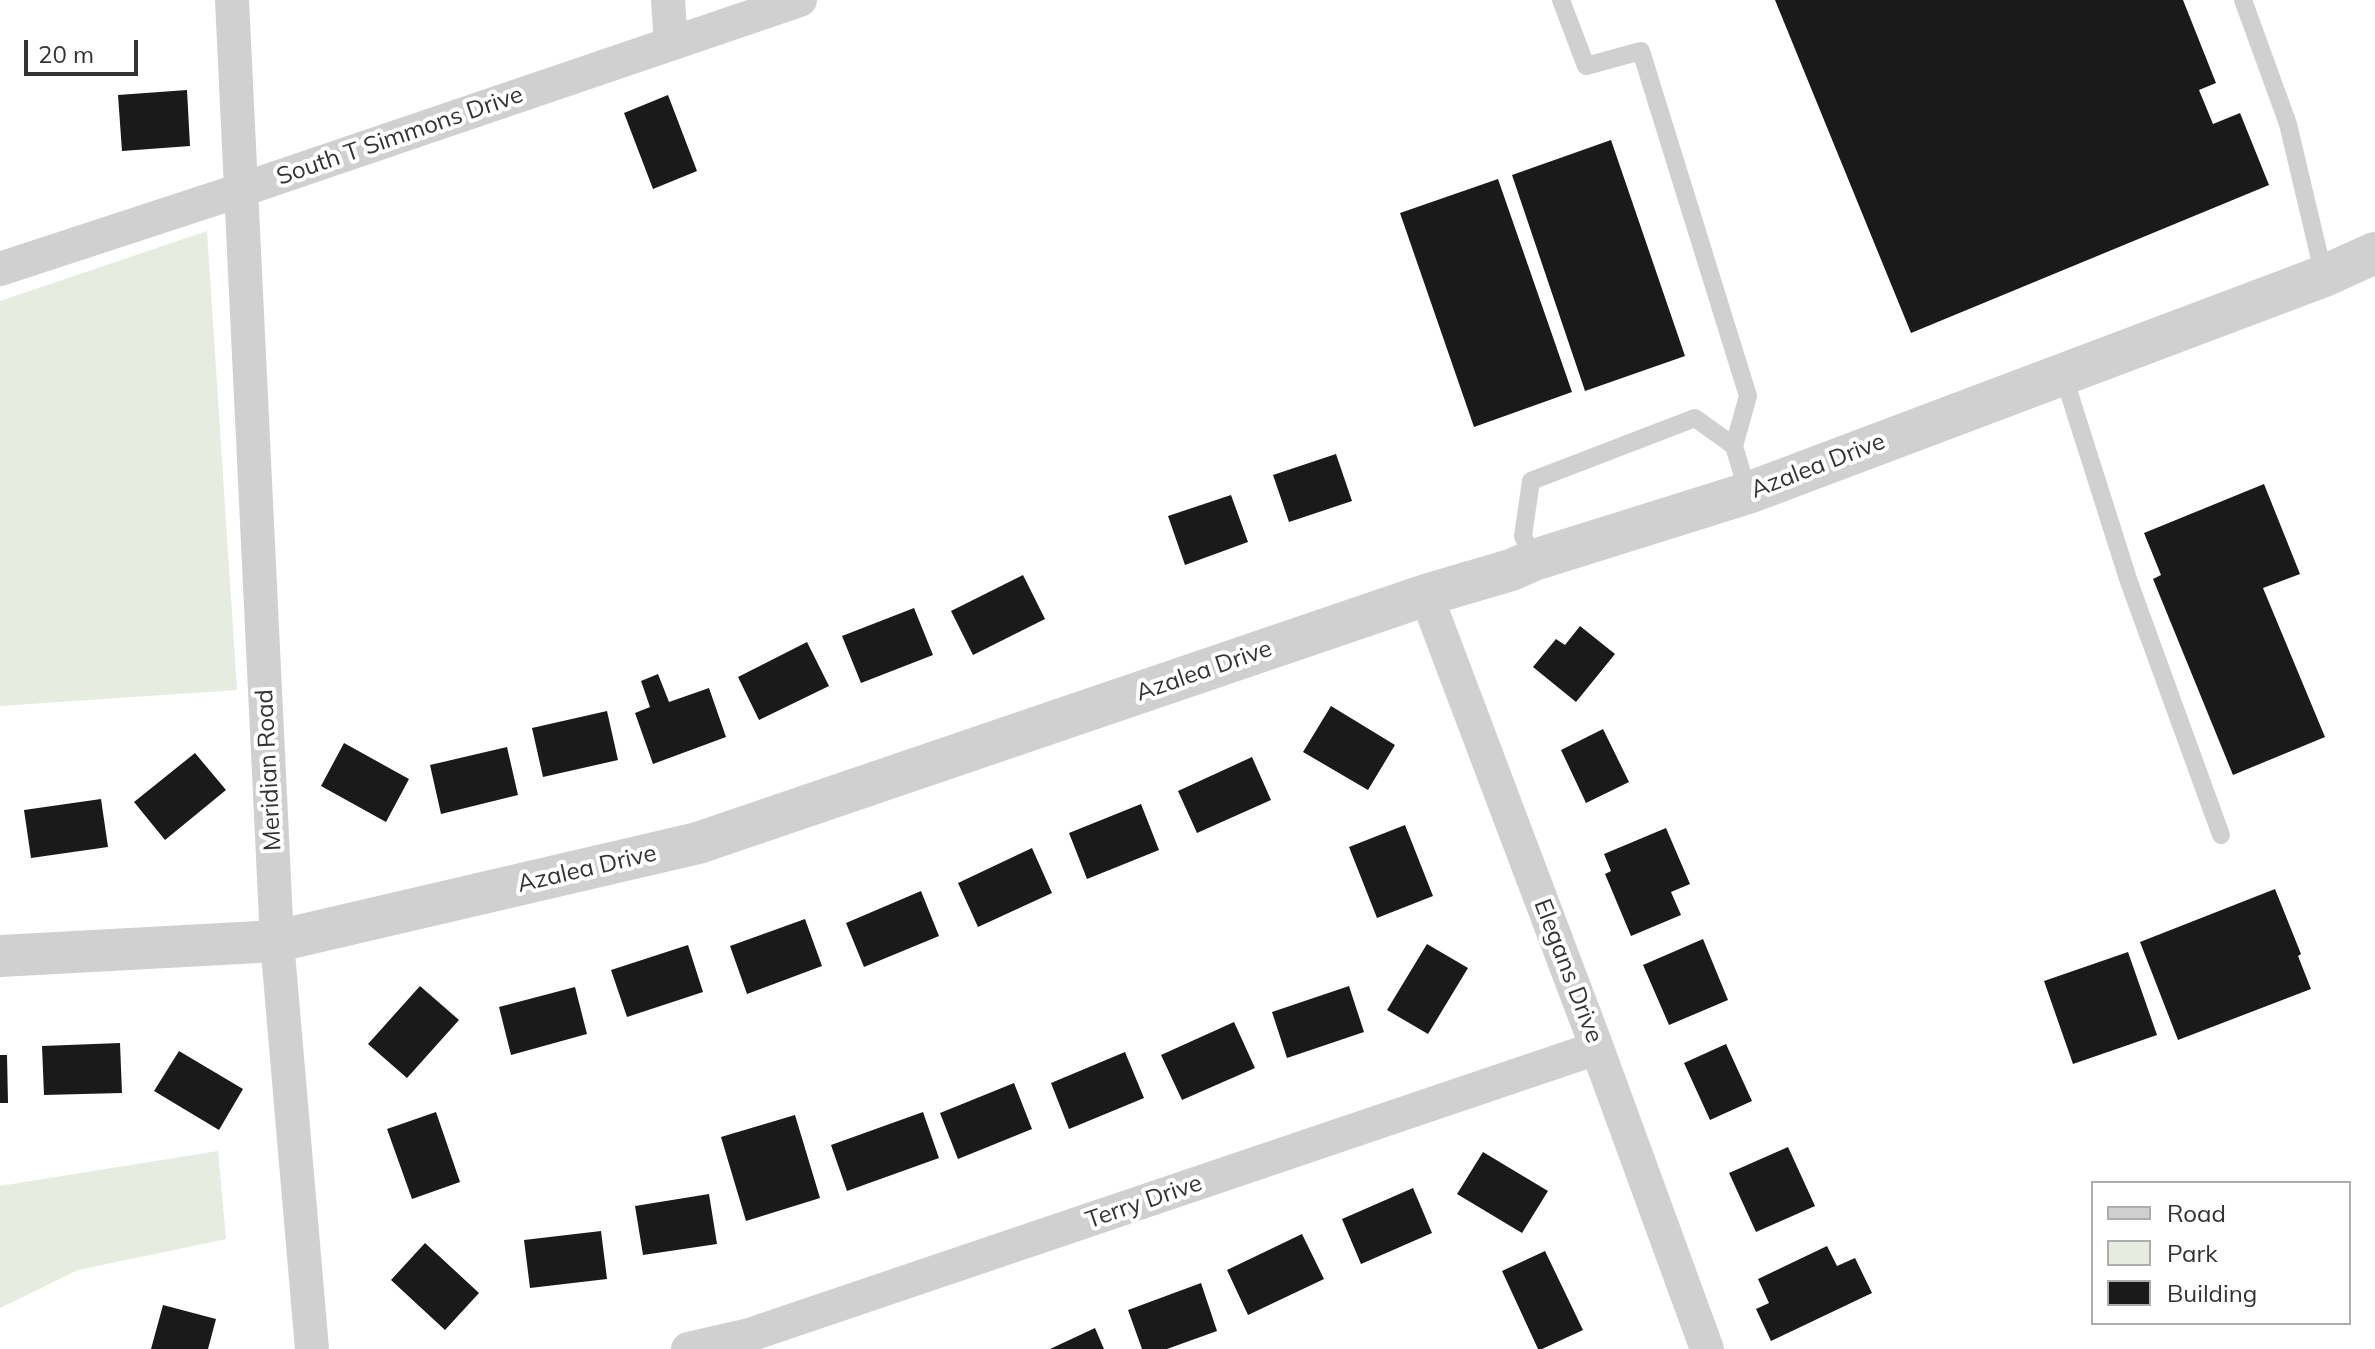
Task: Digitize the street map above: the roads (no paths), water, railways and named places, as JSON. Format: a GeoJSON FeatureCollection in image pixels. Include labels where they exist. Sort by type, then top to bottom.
{"type":"FeatureCollection","features":[{"type":"Feature","properties":{"kind":"street","name":"Meridian Road"},"geometry":{"type":"LineString","coordinates":[[232,0],[277,941],[312,1349]]}},
{"type":"Feature","properties":{"kind":"street"},"geometry":{"type":"LineString","coordinates":[[668,0],[671,44]]}},
{"type":"Feature","properties":{"kind":"street","name":"South T Simmons Drive"},"geometry":{"type":"LineString","coordinates":[[0,269],[800,0]]}},
{"type":"Feature","properties":{"kind":"street","name":"Azalea Drive"},"geometry":{"type":"LineString","coordinates":[[0,956],[277,941],[698,843],[1426,595],[1748,493],[2324,276],[2375,253]]}},
{"type":"Feature","properties":{"kind":"street","name":"Elegans Drive"},"geometry":{"type":"LineString","coordinates":[[1426,595],[1707,1349]]}},
{"type":"Feature","properties":{"kind":"street","name":"Terry Drive"},"geometry":{"type":"LineString","coordinates":[[688,1349],[749,1335],[1597,1048]]}},
{"type":"Feature","properties":{"kind":"lane"},"geometry":{"type":"LineString","coordinates":[[1561,0],[1586,66],[1641,51],[1748,396],[1734,446],[1748,493]]}},
{"type":"Feature","properties":{"kind":"lane"},"geometry":{"type":"LineString","coordinates":[[2243,0],[2288,124],[2324,276]]}},
{"type":"Feature","properties":{"kind":"lane"},"geometry":{"type":"LineString","coordinates":[[2063,374],[2129,582],[2221,835]]}},
{"type":"Feature","properties":{"kind":"lane"},"geometry":{"type":"LineString","coordinates":[[1534,560],[1523,536],[1531,481],[1695,418],[1734,446]]}}]}
